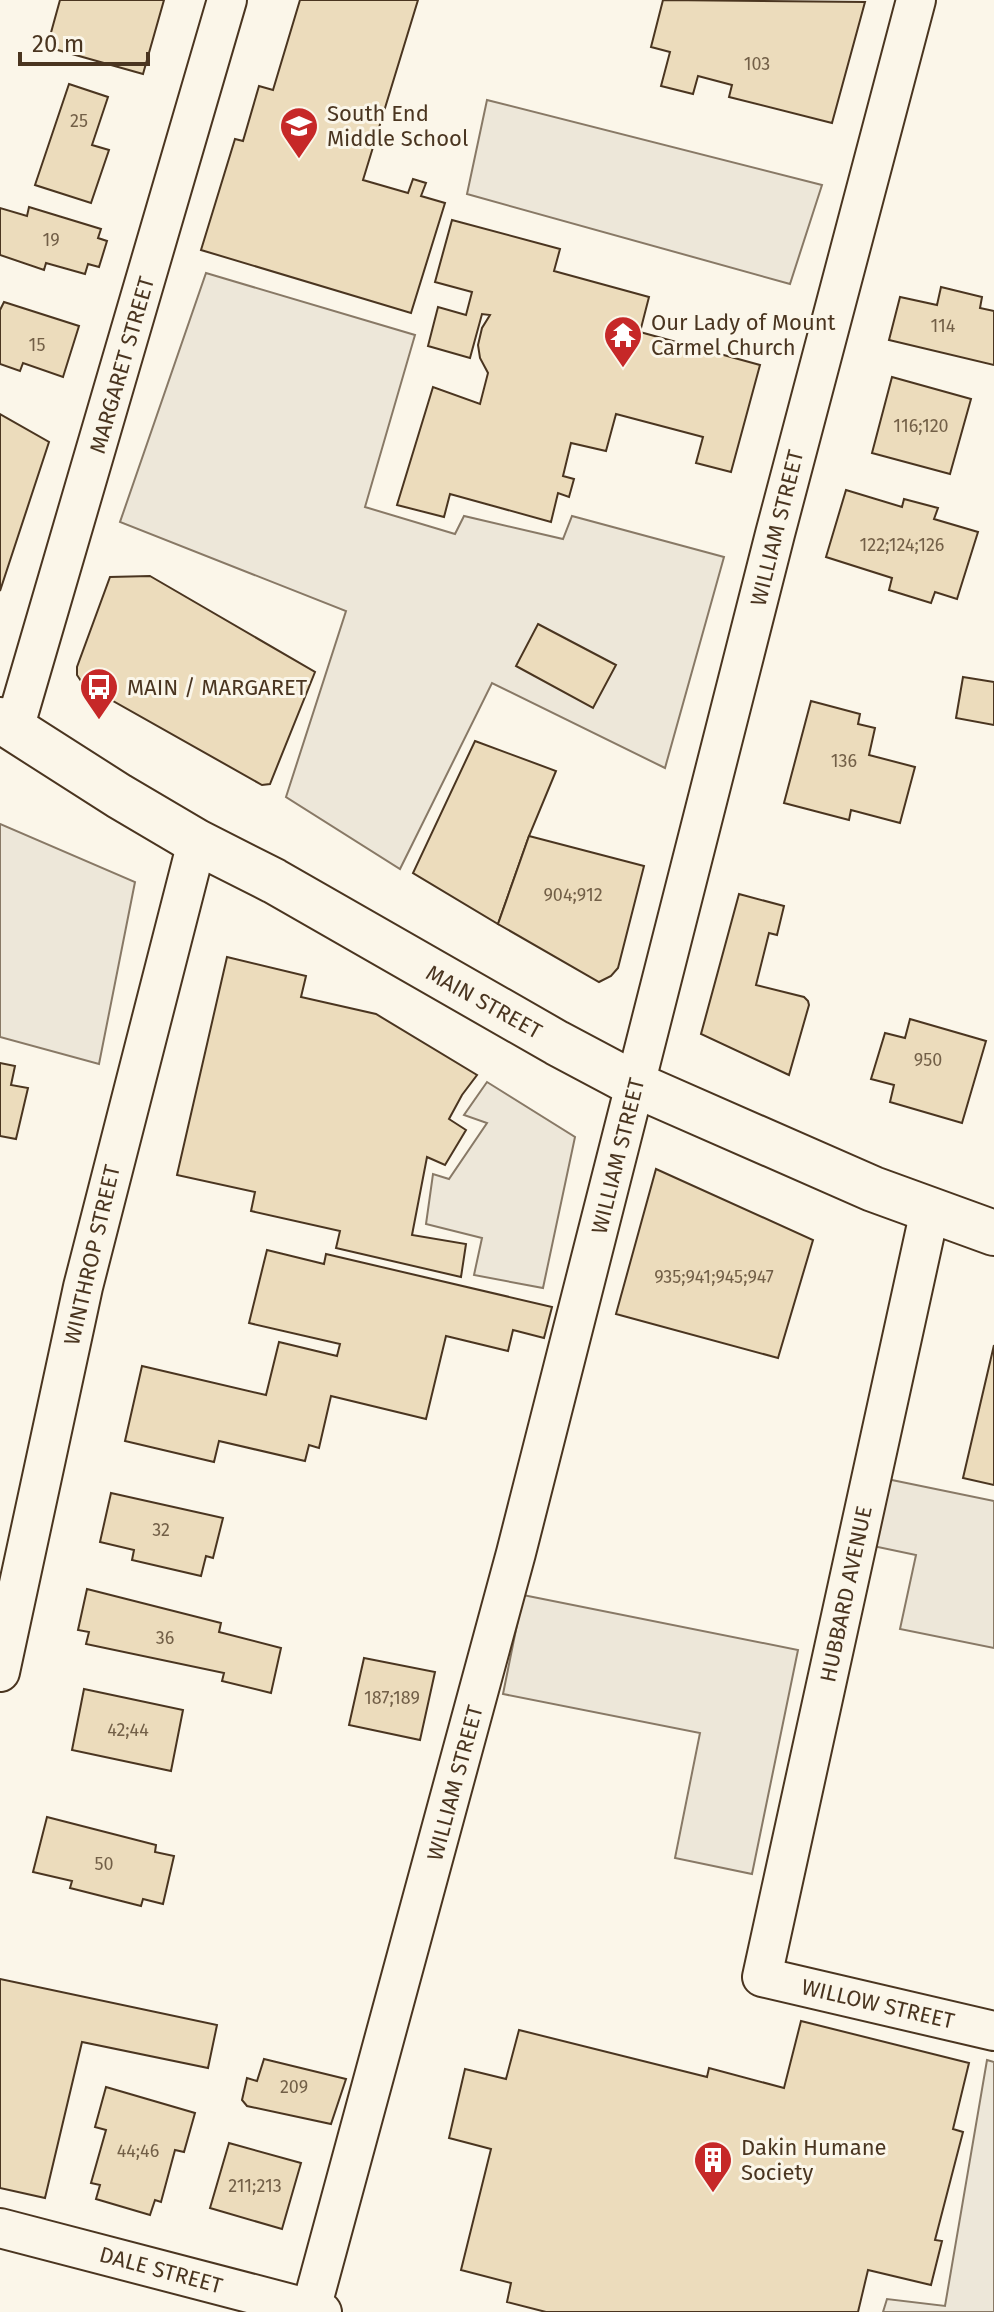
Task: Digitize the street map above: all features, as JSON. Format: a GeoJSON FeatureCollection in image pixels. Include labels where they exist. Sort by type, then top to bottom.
{"type":"FeatureCollection","features":[{"type":"Feature","properties":{"kind":"main road","name":"MAIN STREET"},"geometry":{"type":"LineString","coordinates":[[7,724],[197,842],[274,881],[636,1085],[774,1147],[994,1233]]}},
{"type":"Feature","properties":{"kind":"street","name":"MARGARET STREET"},"geometry":{"type":"LineString","coordinates":[[7,724],[227,0]]}},
{"type":"Feature","properties":{"kind":"street","name":"WILLIAM STREET"},"geometry":{"type":"LineString","coordinates":[[316,2311],[516,1553],[795,458],[916,0]]}},
{"type":"Feature","properties":{"kind":"street","name":"WINTHROP STREET"},"geometry":{"type":"LineString","coordinates":[[0,1672],[83,1287],[197,842]]}},
{"type":"Feature","properties":{"kind":"street","name":"HUBBARD AVENUE"},"geometry":{"type":"LineString","coordinates":[[762,1977],[930,1210]]}},
{"type":"Feature","properties":{"kind":"street","name":"WILLOW STREET"},"geometry":{"type":"LineString","coordinates":[[762,1977],[994,2031]]}},
{"type":"Feature","properties":{"kind":"street","name":"DALE STREET"},"geometry":{"type":"LineString","coordinates":[[0,2228],[316,2311]]}},
{"type":"Feature","properties":{"kind":"shaded area"},"geometry":{"type":"Polygon","coordinates":[[[487,100],[822,185],[790,284],[467,194],[487,100]]]}},
{"type":"Feature","properties":{"kind":"shaded area"},"geometry":{"type":"Polygon","coordinates":[[[206,273],[415,335],[365,507],[455,534],[464,516],[563,539],[572,516],[724,557],[665,768],[492,683],[400,869],[286,797],[346,611],[120,522],[206,273]]]}},
{"type":"Feature","properties":{"kind":"shaded area"},"geometry":{"type":"Polygon","coordinates":[[[0,824],[135,882],[99,1064],[0,1037],[0,824]]]}},
{"type":"Feature","properties":{"kind":"shaded area"},"geometry":{"type":"Polygon","coordinates":[[[487,1082],[575,1137],[543,1288],[474,1275],[482,1238],[426,1224],[433,1174],[449,1179],[487,1123],[464,1115],[487,1082]]]}},
{"type":"Feature","properties":{"kind":"shaded area"},"geometry":{"type":"Polygon","coordinates":[[[887,1479],[994,1501],[994,1648],[900,1629],[916,1555],[873,1546],[887,1479]]]}},
{"type":"Feature","properties":{"kind":"shaded area"},"geometry":{"type":"Polygon","coordinates":[[[523,1595],[798,1650],[752,1874],[675,1858],[700,1733],[503,1694],[523,1595]]]}},
{"type":"Feature","properties":{"kind":"shaded area"},"geometry":{"type":"Polygon","coordinates":[[[987,2060],[994,2062],[994,2312],[883,2312],[887,2299],[945,2306],[987,2060]]]}},
{"type":"Feature","properties":{"kind":"building"},"geometry":{"type":"Polygon","coordinates":[[[60,0],[164,0],[143,74],[47,47],[60,0]]]}},
{"type":"Feature","properties":{"kind":"building","name":"South End Middle School"},"geometry":{"type":"Polygon","coordinates":[[[300,0],[418,0],[363,180],[408,193],[413,179],[426,183],[421,196],[445,203],[411,313],[201,250],[235,139],[243,141],[259,86],[273,90],[300,0]]]}},
{"type":"Feature","properties":{"kind":"building"},"geometry":{"type":"Polygon","coordinates":[[[663,0],[865,2],[832,123],[729,97],[732,85],[698,76],[693,94],[661,86],[670,52],[651,47],[663,0]]]}},
{"type":"Feature","properties":{"kind":"building"},"geometry":{"type":"Polygon","coordinates":[[[69,84],[108,97],[92,145],[109,150],[91,203],[35,185],[69,84]]]}},
{"type":"Feature","properties":{"kind":"building"},"geometry":{"type":"Polygon","coordinates":[[[29,207],[101,229],[98,238],[107,241],[99,267],[88,264],[85,274],[46,263],[44,270],[0,255],[0,208],[27,216],[29,207]]]}},
{"type":"Feature","properties":{"kind":"building","name":"Our Lady of Mount Carmel Church"},"geometry":{"type":"Polygon","coordinates":[[[452,220],[560,249],[554,271],[649,297],[640,332],[760,365],[731,472],[696,463],[703,437],[616,414],[606,451],[571,443],[563,476],[574,479],[569,497],[558,493],[551,522],[450,494],[444,517],[397,505],[433,387],[480,404],[488,373],[480,358],[478,345],[482,328],[490,315],[482,314],[470,358],[428,346],[438,307],[466,315],[472,292],[435,282],[452,220]]]}},
{"type":"Feature","properties":{"kind":"building"},"geometry":{"type":"Polygon","coordinates":[[[941,287],[982,297],[980,308],[994,311],[994,365],[889,340],[900,297],[937,305],[941,287]]]}},
{"type":"Feature","properties":{"kind":"building"},"geometry":{"type":"Polygon","coordinates":[[[4,302],[79,326],[63,377],[23,363],[20,371],[0,364],[0,310],[4,302]]]}},
{"type":"Feature","properties":{"kind":"building"},"geometry":{"type":"Polygon","coordinates":[[[892,377],[971,399],[950,474],[872,453],[892,377]]]}},
{"type":"Feature","properties":{"kind":"building"},"geometry":{"type":"Polygon","coordinates":[[[0,414],[49,442],[0,591],[0,414]]]}},
{"type":"Feature","properties":{"kind":"building"},"geometry":{"type":"Polygon","coordinates":[[[846,490],[902,507],[904,499],[938,508],[934,519],[978,532],[957,599],[935,592],[931,603],[889,590],[892,578],[826,557],[846,490]]]}},
{"type":"Feature","properties":{"kind":"building"},"geometry":{"type":"Polygon","coordinates":[[[150,576],[315,672],[270,784],[262,785],[83,684],[77,675],[77,667],[110,577],[150,576]]]}},
{"type":"Feature","properties":{"kind":"building"},"geometry":{"type":"Polygon","coordinates":[[[538,624],[616,665],[593,708],[516,666],[538,624]]]}},
{"type":"Feature","properties":{"kind":"building"},"geometry":{"type":"Polygon","coordinates":[[[963,677],[994,682],[994,725],[956,718],[963,677]]]}},
{"type":"Feature","properties":{"kind":"building"},"geometry":{"type":"Polygon","coordinates":[[[811,701],[860,714],[858,724],[875,728],[869,755],[915,767],[900,823],[851,810],[849,820],[784,803],[811,701]]]}},
{"type":"Feature","properties":{"kind":"building"},"geometry":{"type":"Polygon","coordinates":[[[475,741],[556,771],[498,924],[413,873],[475,741]]]}},
{"type":"Feature","properties":{"kind":"building"},"geometry":{"type":"Polygon","coordinates":[[[529,836],[644,866],[618,968],[611,976],[599,982],[498,924],[529,836]]]}},
{"type":"Feature","properties":{"kind":"building"},"geometry":{"type":"Polygon","coordinates":[[[739,894],[784,906],[777,935],[769,933],[756,985],[804,997],[808,1001],[789,1075],[701,1034],[739,894]]]}},
{"type":"Feature","properties":{"kind":"building"},"geometry":{"type":"Polygon","coordinates":[[[227,957],[306,976],[301,997],[376,1014],[477,1075],[449,1119],[466,1130],[445,1165],[427,1157],[412,1235],[466,1244],[461,1277],[336,1248],[340,1231],[251,1211],[255,1192],[177,1175],[227,957]]]}},
{"type":"Feature","properties":{"kind":"building"},"geometry":{"type":"Polygon","coordinates":[[[910,1019],[986,1041],[962,1123],[890,1102],[894,1085],[871,1079],[885,1033],[905,1038],[910,1019]]]}},
{"type":"Feature","properties":{"kind":"building"},"geometry":{"type":"Polygon","coordinates":[[[0,1063],[15,1066],[11,1085],[28,1088],[16,1139],[0,1136],[0,1063]]]}},
{"type":"Feature","properties":{"kind":"building"},"geometry":{"type":"Polygon","coordinates":[[[656,1169],[813,1240],[778,1358],[616,1314],[656,1169]]]}},
{"type":"Feature","properties":{"kind":"building"},"geometry":{"type":"Polygon","coordinates":[[[267,1250],[324,1264],[326,1254],[552,1307],[544,1338],[513,1330],[508,1351],[446,1336],[426,1419],[331,1396],[319,1448],[309,1445],[305,1461],[219,1441],[214,1462],[125,1441],[142,1366],[266,1395],[279,1342],[337,1356],[340,1344],[249,1323],[267,1250]]]}},
{"type":"Feature","properties":{"kind":"building"},"geometry":{"type":"Polygon","coordinates":[[[994,1345],[994,1485],[963,1478],[994,1345]]]}},
{"type":"Feature","properties":{"kind":"building"},"geometry":{"type":"Polygon","coordinates":[[[111,1493],[223,1518],[213,1558],[206,1556],[201,1576],[132,1560],[134,1550],[100,1542],[111,1493]]]}},
{"type":"Feature","properties":{"kind":"building"},"geometry":{"type":"Polygon","coordinates":[[[87,1589],[221,1623],[219,1632],[281,1648],[271,1693],[222,1681],[224,1673],[86,1644],[89,1632],[78,1630],[87,1589]]]}},
{"type":"Feature","properties":{"kind":"building"},"geometry":{"type":"Polygon","coordinates":[[[364,1658],[435,1672],[420,1740],[349,1725],[364,1658]]]}},
{"type":"Feature","properties":{"kind":"building"},"geometry":{"type":"Polygon","coordinates":[[[84,1689],[183,1710],[171,1771],[72,1750],[84,1689]]]}},
{"type":"Feature","properties":{"kind":"building"},"geometry":{"type":"Polygon","coordinates":[[[47,1817],[156,1845],[155,1852],[174,1856],[163,1904],[143,1899],[141,1906],[70,1888],[72,1881],[33,1872],[47,1817]]]}},
{"type":"Feature","properties":{"kind":"building"},"geometry":{"type":"Polygon","coordinates":[[[0,1979],[217,2025],[208,2068],[82,2042],[45,2198],[0,2188],[0,1979]]]}},
{"type":"Feature","properties":{"kind":"building","name":"Dakin Humane Society"},"geometry":{"type":"Polygon","coordinates":[[[801,2021],[969,2063],[953,2129],[963,2132],[935,2240],[942,2241],[931,2285],[868,2270],[858,2312],[546,2312],[507,2302],[511,2283],[461,2270],[491,2149],[449,2138],[465,2069],[506,2079],[519,2030],[707,2077],[709,2068],[784,2088],[801,2021]]]}},
{"type":"Feature","properties":{"kind":"building"},"geometry":{"type":"Polygon","coordinates":[[[264,2059],[346,2079],[331,2124],[247,2106],[242,2100],[247,2078],[257,2081],[264,2059]]]}},
{"type":"Feature","properties":{"kind":"building"},"geometry":{"type":"Polygon","coordinates":[[[106,2087],[195,2113],[184,2152],[175,2150],[161,2202],[155,2200],[150,2215],[96,2199],[100,2185],[91,2183],[106,2130],[95,2127],[106,2087]]]}},
{"type":"Feature","properties":{"kind":"building"},"geometry":{"type":"Polygon","coordinates":[[[229,2143],[301,2163],[282,2229],[210,2208],[229,2143]]]}},
{"type":"Feature","properties":{"kind":"place","name":"South End Middle School"},"geometry":{"type":"Point","coordinates":[299,160]}},
{"type":"Feature","properties":{"kind":"place","name":"Our Lady of Mount Carmel Church"},"geometry":{"type":"Point","coordinates":[623,369]}},
{"type":"Feature","properties":{"kind":"place","name":"MAIN / MARGARET"},"geometry":{"type":"Point","coordinates":[99,721]}},
{"type":"Feature","properties":{"kind":"place","name":"Dakin Humane Society"},"geometry":{"type":"Point","coordinates":[713,2194]}}]}
